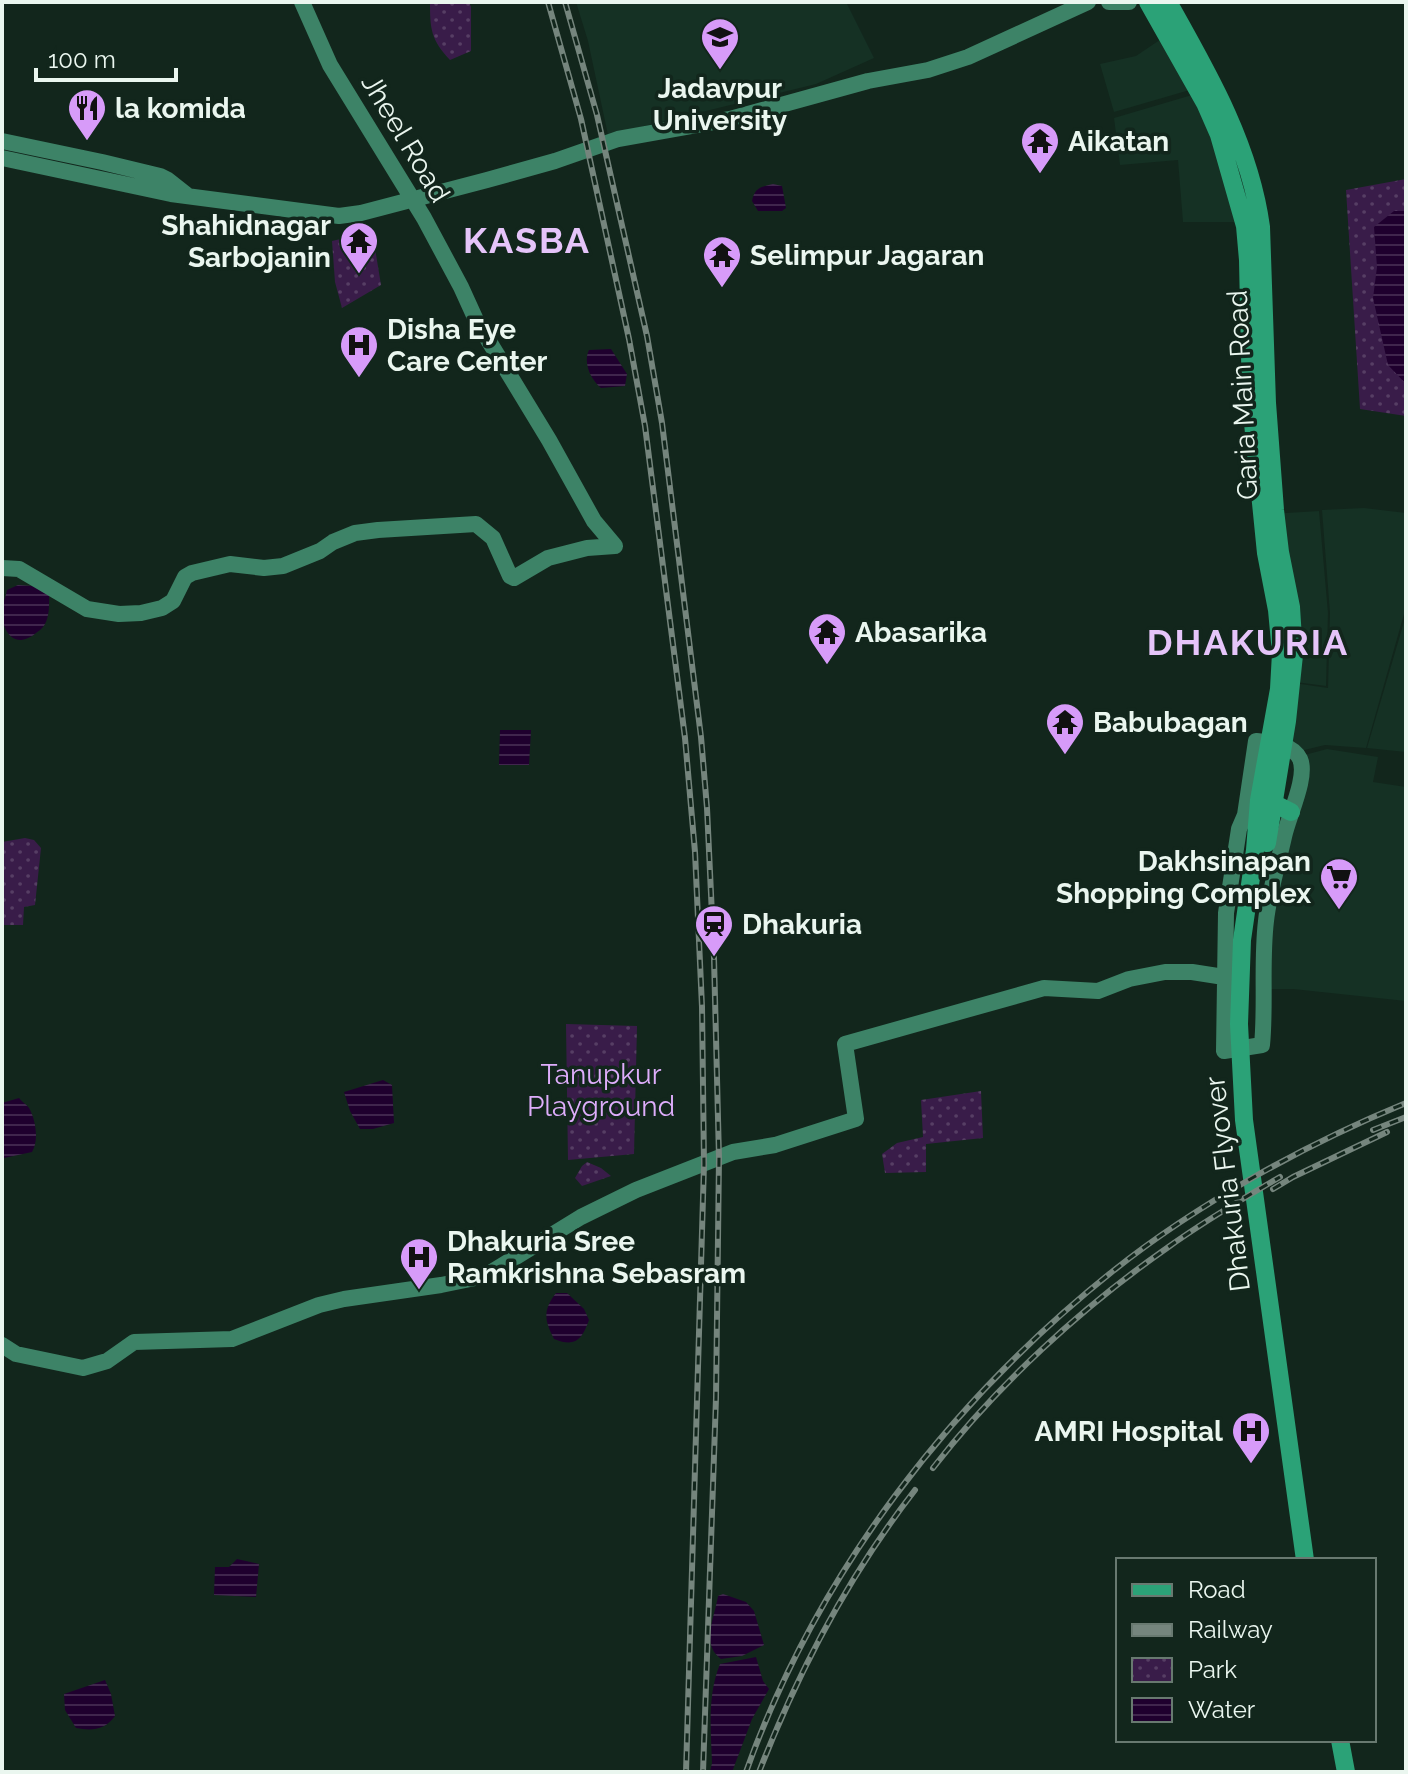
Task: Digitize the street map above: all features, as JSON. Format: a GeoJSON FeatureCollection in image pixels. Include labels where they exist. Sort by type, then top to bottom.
{"type":"FeatureCollection","features":[{"type":"Feature","properties":{"kind":"main road"},"geometry":{"type":"LineString","coordinates":[[1148,2],[1210,113],[1234,180],[1245,226],[1249,265],[1251,403],[1266,553],[1277,610],[1281,653],[1279,689],[1269,743]]}},
{"type":"Feature","properties":{"kind":"main road","name":"Garia Main Road"},"geometry":{"type":"LineString","coordinates":[[1168,2],[1226,111],[1258,205],[1273,489],[1294,633],[1293,675],[1269,743],[1260,800]]}},
{"type":"Feature","properties":{"kind":"main road"},"geometry":{"type":"LineString","coordinates":[[1260,800],[1291,812]]}},
{"type":"Feature","properties":{"kind":"main road","name":"Dhakuria Flyover"},"geometry":{"type":"LineString","coordinates":[[1260,800],[1260,852],[1249,967],[1251,1084],[1310,1558]]}},
{"type":"Feature","properties":{"kind":"main road"},"geometry":{"type":"LineString","coordinates":[[1340,1742],[1346,1772]]}},
{"type":"Feature","properties":{"kind":"main road"},"geometry":{"type":"LineString","coordinates":[[1350,1742],[1356,1772]]}},
{"type":"Feature","properties":{"kind":"street","name":"Jheel Road"},"geometry":{"type":"LineString","coordinates":[[2,568],[19,569],[87,609],[119,614],[162,608],[173,601],[185,577],[192,573],[230,564],[264,568],[283,566],[355,533],[476,524],[493,538],[510,576],[514,578],[548,558],[587,548],[615,546],[594,521],[476,320],[424,218],[330,65],[302,2]]}},
{"type":"Feature","properties":{"kind":"street"},"geometry":{"type":"LineString","coordinates":[[2,158],[158,192],[339,216],[361,213],[501,177],[618,139],[730,119],[868,81],[928,70],[968,57],[1088,2]]}},
{"type":"Feature","properties":{"kind":"street"},"geometry":{"type":"LineString","coordinates":[[1109,2],[1129,2]]}},
{"type":"Feature","properties":{"kind":"street"},"geometry":{"type":"LineString","coordinates":[[2,141],[160,176],[188,196]]}},
{"type":"Feature","properties":{"kind":"street"},"geometry":{"type":"LineString","coordinates":[[1269,743],[1295,752],[1301,761],[1301,782],[1266,920],[1262,1045],[1224,1051],[1226,913],[1239,829],[1245,815],[1260,800],[1269,743]]}},
{"type":"Feature","properties":{"kind":"street"},"geometry":{"type":"LineString","coordinates":[[2,1345],[16,1354],[83,1368],[107,1361],[134,1342],[232,1339],[319,1305],[485,1276],[581,1217],[636,1190],[733,1152],[775,1145],[856,1119],[845,1044],[1044,988],[1098,991],[1129,979],[1165,972],[1224,977]]}},
{"type":"Feature","properties":{"kind":"shaded area","name":"Jadavpur University"},"geometry":{"type":"Polygon","coordinates":[[[576,2],[846,2],[874,58],[816,84],[608,135],[588,41],[576,2]]]}},
{"type":"Feature","properties":{"kind":"shaded area"},"geometry":{"type":"Polygon","coordinates":[[[1176,29],[1207,85],[1114,112],[1100,64],[1136,56],[1176,29]]]}},
{"type":"Feature","properties":{"kind":"shaded area"},"geometry":{"type":"Polygon","coordinates":[[[1209,90],[1241,222],[1183,222],[1178,160],[1120,165],[1114,118],[1209,90]]]}},
{"type":"Feature","properties":{"kind":"shaded area"},"geometry":{"type":"Polygon","coordinates":[[[1364,508],[1406,513],[1406,607],[1366,748],[1325,745],[1296,752],[1292,744],[1287,682],[1328,688],[1330,613],[1322,510],[1364,508]]]}},
{"type":"Feature","properties":{"kind":"shaded area"},"geometry":{"type":"Polygon","coordinates":[[[1319,511],[1328,613],[1326,686],[1288,681],[1270,514],[1319,511]]]}},
{"type":"Feature","properties":{"kind":"shaded area"},"geometry":{"type":"Polygon","coordinates":[[[1406,615],[1406,752],[1367,748],[1406,615]]]}},
{"type":"Feature","properties":{"kind":"shaded area"},"geometry":{"type":"Polygon","coordinates":[[[1327,749],[1378,757],[1373,782],[1406,787],[1406,1001],[1267,989],[1268,922],[1297,757],[1327,749]]]}},
{"type":"Feature","properties":{"kind":"green space"},"geometry":{"type":"Polygon","coordinates":[[[430,2],[469,2],[471,51],[450,60],[444,53],[433,34],[430,2]]]}},
{"type":"Feature","properties":{"kind":"green space"},"geometry":{"type":"Polygon","coordinates":[[[1406,179],[1406,416],[1360,409],[1346,190],[1406,179]]]}},
{"type":"Feature","properties":{"kind":"green space"},"geometry":{"type":"Polygon","coordinates":[[[373,236],[381,285],[342,308],[335,282],[332,241],[373,236]]]}},
{"type":"Feature","properties":{"kind":"green space"},"geometry":{"type":"Polygon","coordinates":[[[25,838],[34,840],[41,848],[35,905],[24,907],[23,925],[2,925],[2,842],[25,838]]]}},
{"type":"Feature","properties":{"kind":"green space","name":"Tanupkur Playground"},"geometry":{"type":"Polygon","coordinates":[[[566,1024],[637,1026],[634,1154],[568,1160],[566,1024]]]}},
{"type":"Feature","properties":{"kind":"green space"},"geometry":{"type":"Polygon","coordinates":[[[981,1091],[983,1138],[926,1144],[926,1172],[885,1173],[882,1154],[897,1143],[923,1137],[921,1100],[981,1091]]]}},
{"type":"Feature","properties":{"kind":"green space"},"geometry":{"type":"Polygon","coordinates":[[[587,1162],[611,1176],[582,1186],[575,1178],[587,1162]]]}},
{"type":"Feature","properties":{"kind":"water"},"geometry":{"type":"Polygon","coordinates":[[[773,184],[782,186],[786,208],[782,211],[758,211],[752,201],[755,193],[773,184]]]}},
{"type":"Feature","properties":{"kind":"water"},"geometry":{"type":"Polygon","coordinates":[[[1394,211],[1406,211],[1406,384],[1388,365],[1373,298],[1377,267],[1374,227],[1394,211]]]}},
{"type":"Feature","properties":{"kind":"water"},"geometry":{"type":"Polygon","coordinates":[[[611,349],[627,374],[625,386],[601,388],[589,370],[587,355],[589,350],[611,349]]]}},
{"type":"Feature","properties":{"kind":"water"},"geometry":{"type":"Polygon","coordinates":[[[18,585],[49,592],[45,624],[36,633],[21,640],[10,636],[2,617],[7,590],[18,585]]]}},
{"type":"Feature","properties":{"kind":"water"},"geometry":{"type":"Polygon","coordinates":[[[500,730],[531,730],[529,765],[499,765],[500,730]]]}},
{"type":"Feature","properties":{"kind":"water"},"geometry":{"type":"Polygon","coordinates":[[[383,1080],[392,1085],[394,1123],[360,1129],[344,1092],[383,1080]]]}},
{"type":"Feature","properties":{"kind":"water"},"geometry":{"type":"Polygon","coordinates":[[[19,1098],[29,1108],[33,1118],[36,1130],[34,1147],[32,1152],[4,1158],[2,1103],[19,1098]]]}},
{"type":"Feature","properties":{"kind":"water"},"geometry":{"type":"Polygon","coordinates":[[[556,1293],[567,1293],[584,1309],[589,1320],[581,1337],[573,1342],[554,1339],[549,1327],[547,1311],[556,1293]]]}},
{"type":"Feature","properties":{"kind":"water"},"geometry":{"type":"Polygon","coordinates":[[[237,1559],[259,1564],[256,1597],[214,1595],[215,1567],[229,1567],[237,1559]]]}},
{"type":"Feature","properties":{"kind":"water"},"geometry":{"type":"Polygon","coordinates":[[[723,1594],[746,1602],[754,1611],[764,1645],[742,1656],[721,1659],[715,1653],[711,1646],[710,1630],[718,1596],[723,1594]]]}},
{"type":"Feature","properties":{"kind":"water"},"geometry":{"type":"Polygon","coordinates":[[[756,1657],[763,1681],[769,1689],[752,1719],[732,1772],[710,1772],[711,1701],[720,1664],[756,1657]]]}},
{"type":"Feature","properties":{"kind":"water"},"geometry":{"type":"Polygon","coordinates":[[[105,1680],[115,1716],[98,1728],[76,1728],[65,1710],[64,1694],[105,1680]]]}},
{"type":"Feature","properties":{"kind":"railway"},"geometry":{"type":"LineString","coordinates":[[548,2],[581,119],[645,426],[685,738],[695,852],[702,1007],[704,1164],[686,1772]]}},
{"type":"Feature","properties":{"kind":"railway"},"geometry":{"type":"LineString","coordinates":[[565,2],[597,115],[647,336],[662,423],[707,808],[719,1158],[716,1398],[703,1772]]}},
{"type":"Feature","properties":{"kind":"railway"},"geometry":{"type":"LineString","coordinates":[[746,1772],[775,1699],[810,1629],[850,1561],[895,1496],[997,1376],[1053,1322],[1113,1271],[1180,1222],[1291,1157],[1406,1103]]}},
{"type":"Feature","properties":{"kind":"railway"},"geometry":{"type":"LineString","coordinates":[[1373,1130],[1406,1117]]}},
{"type":"Feature","properties":{"kind":"railway"},"geometry":{"type":"LineString","coordinates":[[1273,1189],[1387,1132]]}},
{"type":"Feature","properties":{"kind":"railway"},"geometry":{"type":"LineString","coordinates":[[933,1468],[1012,1378],[1103,1296],[1181,1238],[1280,1177]]}},
{"type":"Feature","properties":{"kind":"railway"},"geometry":{"type":"LineString","coordinates":[[759,1772],[827,1625],[868,1556],[915,1490]]}},
{"type":"Feature","properties":{"kind":"place","name":"Jadavpur University"},"geometry":{"type":"Point","coordinates":[720,71]}},
{"type":"Feature","properties":{"kind":"place","name":"la komida"},"geometry":{"type":"Point","coordinates":[87,142]}},
{"type":"Feature","properties":{"kind":"place","name":"Aikatan"},"geometry":{"type":"Point","coordinates":[1040,175]}},
{"type":"Feature","properties":{"kind":"place","name":"Shahidnagar Sarbojanin"},"geometry":{"type":"Point","coordinates":[359,275]}},
{"type":"Feature","properties":{"kind":"place","name":"Selimpur Jagaran"},"geometry":{"type":"Point","coordinates":[722,289]}},
{"type":"Feature","properties":{"kind":"place","name":"Disha Eye Care Center"},"geometry":{"type":"Point","coordinates":[359,379]}},
{"type":"Feature","properties":{"kind":"place","name":"Abasarika"},"geometry":{"type":"Point","coordinates":[827,666]}},
{"type":"Feature","properties":{"kind":"place","name":"Babubagan"},"geometry":{"type":"Point","coordinates":[1065,756]}},
{"type":"Feature","properties":{"kind":"place","name":"Dakhsinapan Shopping Complex"},"geometry":{"type":"Point","coordinates":[1339,911]}},
{"type":"Feature","properties":{"kind":"place","name":"Dhakuria"},"geometry":{"type":"Point","coordinates":[714,958]}},
{"type":"Feature","properties":{"kind":"place","name":"Dhakuria Sree Ramkrishna Sebasram"},"geometry":{"type":"Point","coordinates":[419,1291]}},
{"type":"Feature","properties":{"kind":"place","name":"AMRI Hospital"},"geometry":{"type":"Point","coordinates":[1251,1465]}},
{"type":"Feature","properties":{"kind":"district","name":"KASBA"},"geometry":{"type":"Point","coordinates":[527,240]}},
{"type":"Feature","properties":{"kind":"district","name":"DHAKURIA"},"geometry":{"type":"Point","coordinates":[1248,642]}}]}
